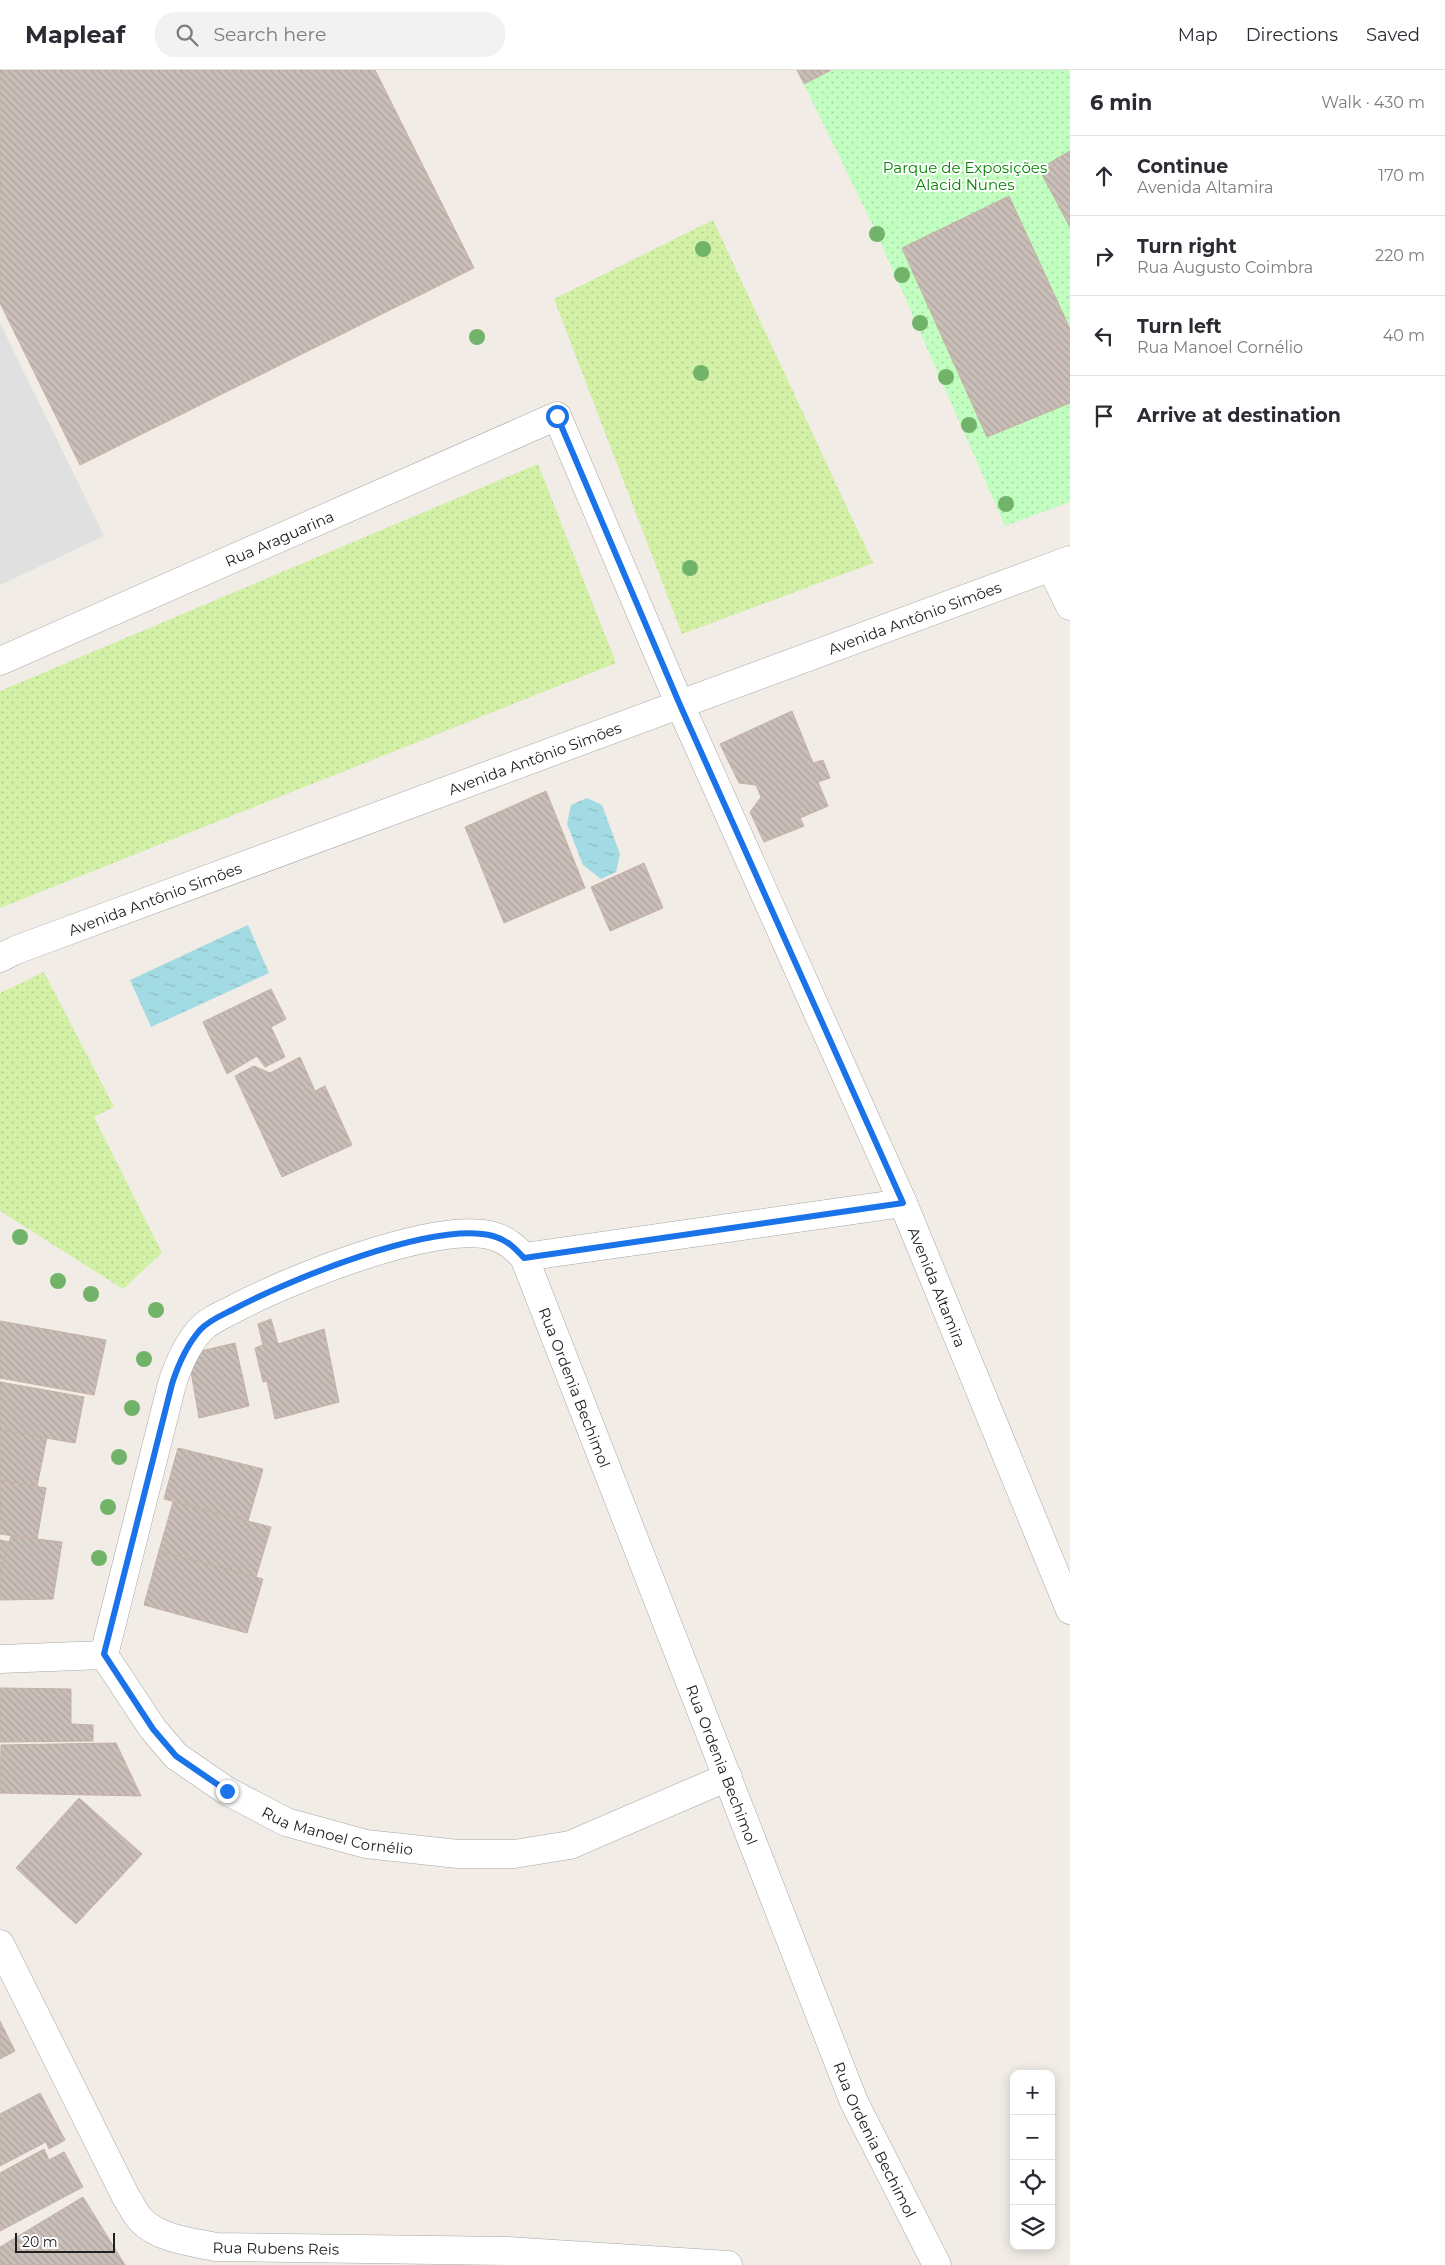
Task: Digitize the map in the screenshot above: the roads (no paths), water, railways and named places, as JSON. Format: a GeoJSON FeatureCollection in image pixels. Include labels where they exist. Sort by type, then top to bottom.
{"type":"FeatureCollection","features":[{"type":"Feature","properties":{"kind":"street","name":"Rua Araguarina"},"geometry":{"type":"LineString","coordinates":[[0,661],[557,416]]}},
{"type":"Feature","properties":{"kind":"street","name":"Avenida Altamira"},"geometry":{"type":"LineString","coordinates":[[557,416],[680,705],[903,1203],[1070,1610]]}},
{"type":"Feature","properties":{"kind":"street","name":"Avenida Antônio Simões"},"geometry":{"type":"LineString","coordinates":[[0,958],[26,946],[1060,563]]}},
{"type":"Feature","properties":{"kind":"street"},"geometry":{"type":"LineString","coordinates":[[1060,563],[1070,606]]}},
{"type":"Feature","properties":{"kind":"street"},"geometry":{"type":"LineString","coordinates":[[0,1659],[104,1654],[172,1384],[179,1363],[201,1329],[260,1295],[341,1263],[407,1242],[436,1237],[464,1234],[492,1235],[509,1242],[524,1258],[903,1203]]}},
{"type":"Feature","properties":{"kind":"street","name":"Rua Ordenia Bechimol"},"geometry":{"type":"LineString","coordinates":[[524,1258],[854,2102],[937,2265]]}},
{"type":"Feature","properties":{"kind":"street","name":"Rua Manoel Cornélio"},"geometry":{"type":"LineString","coordinates":[[104,1654],[153,1729],[176,1756],[227,1791],[286,1822],[366,1844],[458,1854],[514,1854],[570,1845],[728,1777]]}},
{"type":"Feature","properties":{"kind":"street","name":"Rua Rubens Reis"},"geometry":{"type":"LineString","coordinates":[[0,1944],[126,2197],[142,2221],[159,2232],[181,2240],[216,2247],[507,2251],[728,2265]]}},
{"type":"Feature","properties":{"kind":"street"},"geometry":{"type":"LineString","coordinates":[[507,2251],[539,2260],[539,2265]]}},
{"type":"Feature","properties":{"kind":"water"},"geometry":{"type":"Polygon","coordinates":[[[587,798],[602,805],[620,854],[616,872],[601,879],[583,865],[567,824],[571,805],[587,798]]]}},
{"type":"Feature","properties":{"kind":"water"},"geometry":{"type":"Polygon","coordinates":[[[248,925],[269,973],[151,1027],[130,980],[248,925]]]}},
{"type":"Feature","properties":{"kind":"park label","name":"Parque de Exposições Alacid Nunes"},"geometry":{"type":"Point","coordinates":[965,176]}}]}
